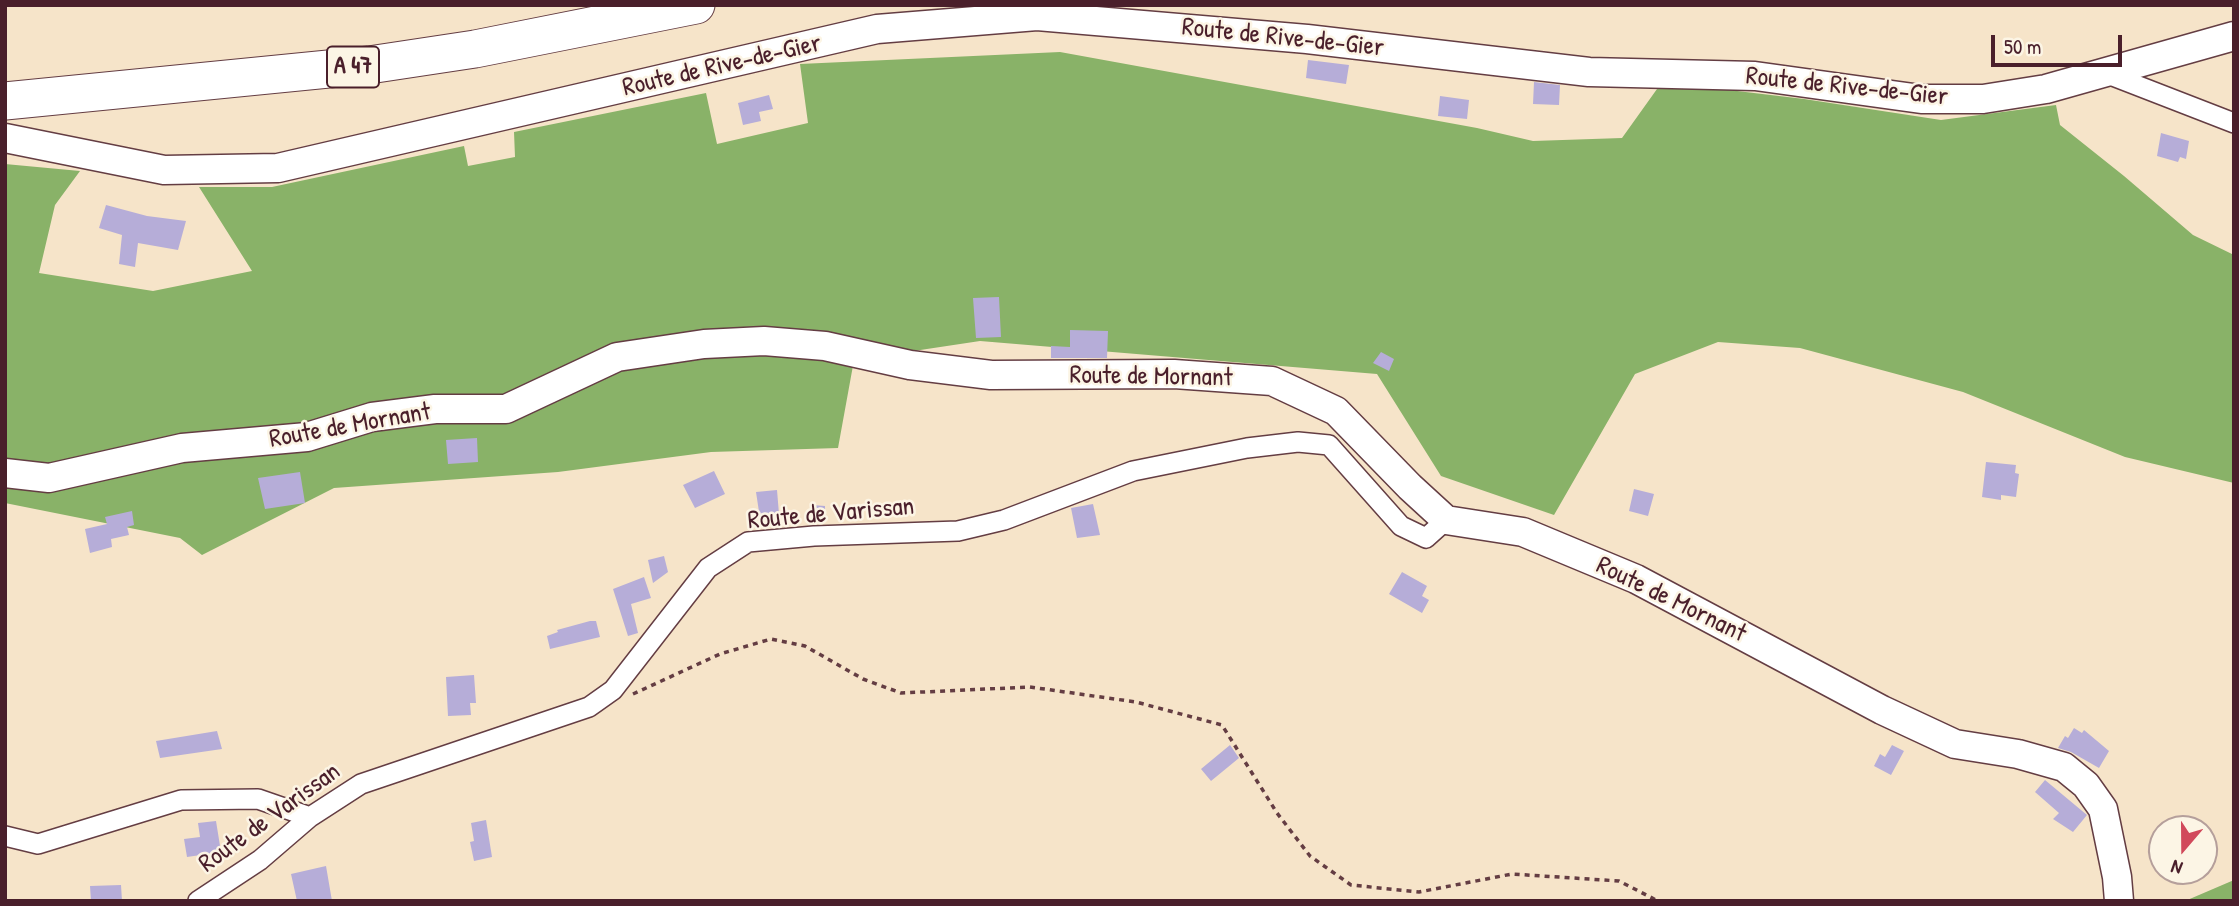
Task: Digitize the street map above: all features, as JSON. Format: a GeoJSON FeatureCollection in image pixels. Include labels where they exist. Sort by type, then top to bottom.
{"type":"FeatureCollection","features":[{"type":"Feature","properties":{"kind":"highway","name":"A 47"},"geometry":{"type":"LineString","coordinates":[[5,78],[372,41],[572,5]]}},
{"type":"Feature","properties":{"kind":"highway","name":"A 47"},"geometry":{"type":"LineString","coordinates":[[5,101],[369,65],[475,49],[696,5]]}},
{"type":"Feature","properties":{"kind":"main road","name":"Route de Rive-de-Gier"},"geometry":{"type":"LineString","coordinates":[[5,138],[163,170],[278,168],[877,29],[1037,16],[1307,39],[1589,72],[1755,76],[1921,99],[1983,99],[2046,89],[2234,36]]}},
{"type":"Feature","properties":{"kind":"main road","name":"Route de Mornant"},"geometry":{"type":"LineString","coordinates":[[5,473],[50,478],[182,448],[307,437],[372,417],[435,409],[506,409],[617,357],[704,344],[764,341],[825,346],[910,365],[991,375],[1174,374],[1272,381],[1336,411],[1446,520],[1523,532],[1636,579],[1882,710],[1955,744],[2018,754],[2064,767],[2086,785],[2103,808],[2119,901]]}},
{"type":"Feature","properties":{"kind":"street"},"geometry":{"type":"LineString","coordinates":[[2105,73],[2234,123]]}},
{"type":"Feature","properties":{"kind":"street","name":"Route de Varissan"},"geometry":{"type":"LineString","coordinates":[[198,901],[260,860],[310,817],[361,784],[589,707],[612,690],[708,568],[748,542],[814,536],[958,531],[1004,520],[1133,471],[1247,448],[1298,442],[1329,445],[1401,526],[1426,538],[1446,520]]}},
{"type":"Feature","properties":{"kind":"street"},"geometry":{"type":"LineString","coordinates":[[5,836],[38,844],[181,800],[258,799],[310,817]]}},
{"type":"Feature","properties":{"kind":"path"},"geometry":{"type":"LineString","coordinates":[[626,696],[720,654],[771,639],[805,646],[863,679],[901,693],[1030,687],[1136,702],[1223,725],[1277,813],[1310,856],[1351,885],[1419,892],[1512,874],[1619,881],[1658,901]]}},
{"type":"Feature","properties":{"kind":"green space"},"geometry":{"type":"Polygon","coordinates":[[[1060,52],[1477,128],[1533,141],[1622,138],[1662,82],[1804,99],[1941,120],[2056,105],[2060,125],[2193,235],[2234,255],[2234,483],[2125,457],[1963,392],[1800,348],[1718,342],[1635,374],[1554,515],[1441,476],[1377,374],[980,341],[854,360],[838,448],[711,452],[558,472],[334,488],[202,555],[180,538],[5,503],[5,164],[80,171],[55,205],[39,273],[153,291],[252,271],[199,187],[272,187],[464,146],[468,166],[515,157],[514,132],[706,93],[717,144],[808,123],[800,64],[1060,52]]]}},
{"type":"Feature","properties":{"kind":"green space"},"geometry":{"type":"Polygon","coordinates":[[[2234,880],[2234,901],[2185,901],[2234,880]]]}},
{"type":"Feature","properties":{"kind":"building"},"geometry":{"type":"Polygon","coordinates":[[[1308,60],[1349,65],[1346,84],[1306,78],[1308,60]]]}},
{"type":"Feature","properties":{"kind":"building"},"geometry":{"type":"Polygon","coordinates":[[[1534,82],[1560,85],[1559,105],[1533,104],[1534,82]]]}},
{"type":"Feature","properties":{"kind":"building"},"geometry":{"type":"Polygon","coordinates":[[[769,95],[773,109],[759,112],[761,121],[743,125],[738,103],[769,95]]]}},
{"type":"Feature","properties":{"kind":"building"},"geometry":{"type":"Polygon","coordinates":[[[1440,96],[1469,100],[1467,119],[1438,116],[1440,96]]]}},
{"type":"Feature","properties":{"kind":"building"},"geometry":{"type":"Polygon","coordinates":[[[2161,133],[2189,141],[2186,159],[2180,157],[2178,162],[2157,156],[2161,133]]]}},
{"type":"Feature","properties":{"kind":"building"},"geometry":{"type":"Polygon","coordinates":[[[106,205],[147,216],[186,221],[178,250],[138,243],[135,267],[119,264],[122,235],[99,228],[106,205]]]}},
{"type":"Feature","properties":{"kind":"building"},"geometry":{"type":"Polygon","coordinates":[[[999,297],[1001,337],[976,338],[973,298],[999,297]]]}},
{"type":"Feature","properties":{"kind":"building"},"geometry":{"type":"Polygon","coordinates":[[[1070,330],[1108,331],[1107,358],[1051,358],[1051,346],[1070,347],[1070,330]]]}},
{"type":"Feature","properties":{"kind":"building"},"geometry":{"type":"Polygon","coordinates":[[[1381,352],[1394,359],[1389,371],[1373,363],[1381,352]]]}},
{"type":"Feature","properties":{"kind":"building"},"geometry":{"type":"Polygon","coordinates":[[[477,438],[478,462],[448,464],[446,440],[477,438]]]}},
{"type":"Feature","properties":{"kind":"building"},"geometry":{"type":"Polygon","coordinates":[[[1986,462],[2016,465],[2015,473],[2019,474],[2016,497],[2001,495],[2001,500],[1982,497],[1986,462]]]}},
{"type":"Feature","properties":{"kind":"building"},"geometry":{"type":"Polygon","coordinates":[[[714,471],[725,494],[695,508],[683,485],[714,471]]]}},
{"type":"Feature","properties":{"kind":"building"},"geometry":{"type":"Polygon","coordinates":[[[300,472],[305,503],[265,509],[258,478],[300,472]]]}},
{"type":"Feature","properties":{"kind":"building"},"geometry":{"type":"Polygon","coordinates":[[[1634,489],[1654,494],[1648,516],[1629,511],[1634,489]]]}},
{"type":"Feature","properties":{"kind":"building"},"geometry":{"type":"Polygon","coordinates":[[[777,490],[780,526],[761,525],[756,492],[777,490]]]}},
{"type":"Feature","properties":{"kind":"building"},"geometry":{"type":"Polygon","coordinates":[[[1093,504],[1100,535],[1077,538],[1071,508],[1093,504]]]}},
{"type":"Feature","properties":{"kind":"building"},"geometry":{"type":"Polygon","coordinates":[[[812,505],[825,506],[825,520],[811,520],[812,505]]]}},
{"type":"Feature","properties":{"kind":"building"},"geometry":{"type":"Polygon","coordinates":[[[132,511],[134,525],[127,527],[129,535],[111,539],[112,547],[90,553],[85,529],[107,524],[105,517],[132,511]]]}},
{"type":"Feature","properties":{"kind":"building"},"geometry":{"type":"Polygon","coordinates":[[[664,556],[668,572],[653,583],[648,560],[664,556]]]}},
{"type":"Feature","properties":{"kind":"building"},"geometry":{"type":"Polygon","coordinates":[[[1402,572],[1427,586],[1422,596],[1429,600],[1422,613],[1389,594],[1402,572]]]}},
{"type":"Feature","properties":{"kind":"building"},"geometry":{"type":"Polygon","coordinates":[[[644,577],[651,598],[631,604],[638,633],[628,636],[613,589],[644,577]]]}},
{"type":"Feature","properties":{"kind":"building"},"geometry":{"type":"Polygon","coordinates":[[[596,621],[600,637],[550,649],[547,636],[558,632],[557,630],[596,621]]]}},
{"type":"Feature","properties":{"kind":"building"},"geometry":{"type":"Polygon","coordinates":[[[474,675],[476,703],[470,703],[471,715],[448,716],[446,677],[474,675]]]}},
{"type":"Feature","properties":{"kind":"building"},"geometry":{"type":"Polygon","coordinates":[[[2074,728],[2082,733],[2084,730],[2109,751],[2099,768],[2071,752],[2058,748],[2074,728]]]}},
{"type":"Feature","properties":{"kind":"building"},"geometry":{"type":"Polygon","coordinates":[[[217,731],[222,749],[160,758],[156,741],[217,731]]]}},
{"type":"Feature","properties":{"kind":"building"},"geometry":{"type":"Polygon","coordinates":[[[1230,745],[1239,758],[1211,781],[1201,769],[1230,745]]]}},
{"type":"Feature","properties":{"kind":"building"},"geometry":{"type":"Polygon","coordinates":[[[1892,745],[1904,751],[1891,775],[1874,766],[1880,754],[1885,757],[1892,745]]]}},
{"type":"Feature","properties":{"kind":"building"},"geometry":{"type":"Polygon","coordinates":[[[2045,780],[2087,815],[2073,832],[2053,819],[2059,813],[2035,792],[2045,780]]]}},
{"type":"Feature","properties":{"kind":"building"},"geometry":{"type":"Polygon","coordinates":[[[486,820],[492,857],[474,861],[470,842],[474,841],[471,823],[486,820]]]}},
{"type":"Feature","properties":{"kind":"building"},"geometry":{"type":"Polygon","coordinates":[[[216,821],[221,852],[187,857],[184,839],[200,837],[198,823],[216,821]]]}},
{"type":"Feature","properties":{"kind":"building"},"geometry":{"type":"Polygon","coordinates":[[[326,866],[332,901],[297,901],[291,874],[326,866]]]}},
{"type":"Feature","properties":{"kind":"building"},"geometry":{"type":"Polygon","coordinates":[[[121,885],[122,901],[91,901],[90,886],[121,885]]]}}]}
